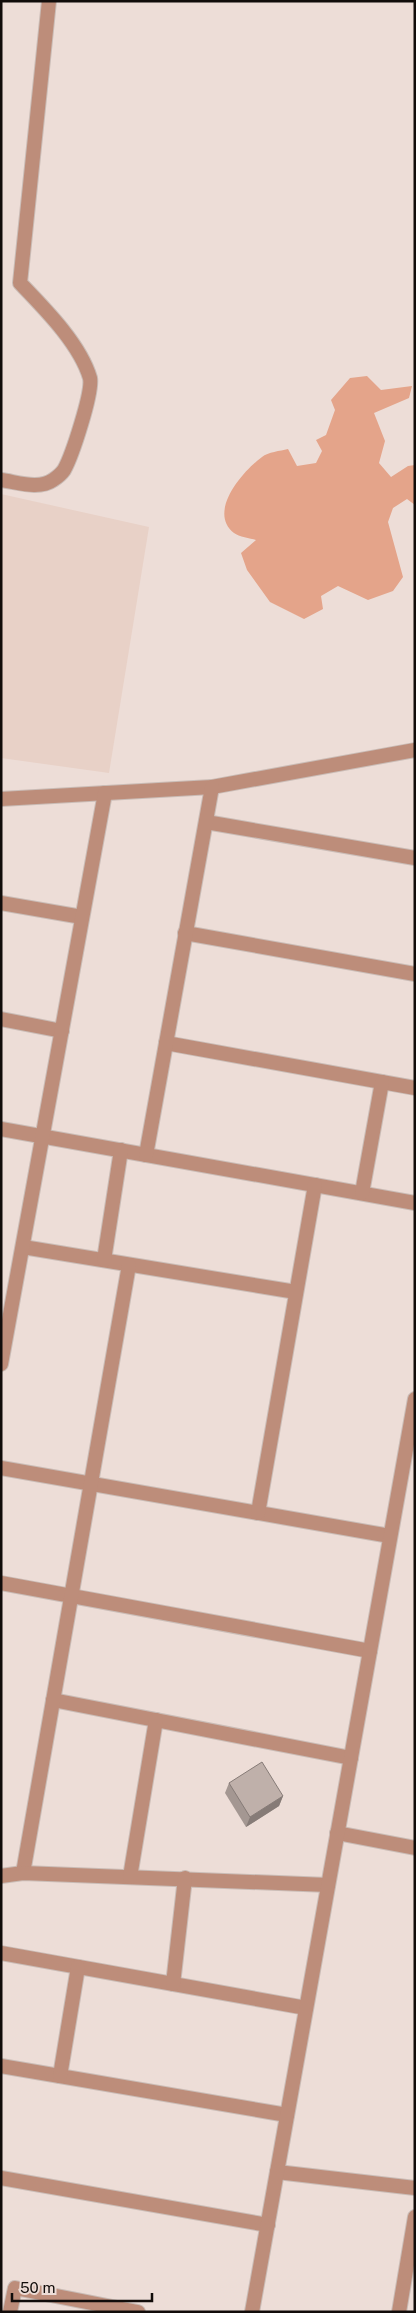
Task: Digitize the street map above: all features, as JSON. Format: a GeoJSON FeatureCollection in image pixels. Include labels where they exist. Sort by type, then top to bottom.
{"type":"FeatureCollection","features":[{"type":"Feature","properties":{"kind":"street"},"geometry":{"type":"LineString","coordinates":[[1,480],[39,486],[52,481],[64,470],[81,425],[90,381],[86,368],[55,319],[20,284],[49,1]]}},
{"type":"Feature","properties":{"kind":"street"},"geometry":{"type":"LineString","coordinates":[[1,800],[212,787],[415,750]]}},
{"type":"Feature","properties":{"kind":"street"},"geometry":{"type":"LineString","coordinates":[[146,1155],[212,787]]}},
{"type":"Feature","properties":{"kind":"street"},"geometry":{"type":"LineString","coordinates":[[2,1357],[105,793]]}},
{"type":"Feature","properties":{"kind":"street"},"geometry":{"type":"LineString","coordinates":[[206,822],[415,858]]}},
{"type":"Feature","properties":{"kind":"street"},"geometry":{"type":"LineString","coordinates":[[1,902],[82,917]]}},
{"type":"Feature","properties":{"kind":"street"},"geometry":{"type":"LineString","coordinates":[[185,933],[415,974]]}},
{"type":"Feature","properties":{"kind":"street"},"geometry":{"type":"LineString","coordinates":[[1,1019],[62,1031]]}},
{"type":"Feature","properties":{"kind":"street"},"geometry":{"type":"LineString","coordinates":[[166,1044],[415,1088]]}},
{"type":"Feature","properties":{"kind":"street"},"geometry":{"type":"LineString","coordinates":[[362,1193],[382,1082]]}},
{"type":"Feature","properties":{"kind":"street"},"geometry":{"type":"LineString","coordinates":[[1,1129],[415,1203]]}},
{"type":"Feature","properties":{"kind":"street"},"geometry":{"type":"LineString","coordinates":[[104,1260],[121,1150]]}},
{"type":"Feature","properties":{"kind":"street"},"geometry":{"type":"LineString","coordinates":[[258,1513],[315,1185]]}},
{"type":"Feature","properties":{"kind":"street"},"geometry":{"type":"LineString","coordinates":[[23,1247],[296,1292]]}},
{"type":"Feature","properties":{"kind":"street"},"geometry":{"type":"LineString","coordinates":[[23,1873],[130,1264]]}},
{"type":"Feature","properties":{"kind":"street"},"geometry":{"type":"LineString","coordinates":[[252,2312],[390,1536],[411,1445],[415,1399]]}},
{"type":"Feature","properties":{"kind":"street"},"geometry":{"type":"LineString","coordinates":[[1,1468],[390,1536]]}},
{"type":"Feature","properties":{"kind":"street"},"geometry":{"type":"LineString","coordinates":[[1,1583],[370,1651]]}},
{"type":"Feature","properties":{"kind":"street"},"geometry":{"type":"LineString","coordinates":[[53,1700],[351,1758]]}},
{"type":"Feature","properties":{"kind":"street"},"geometry":{"type":"LineString","coordinates":[[130,1877],[156,1720]]}},
{"type":"Feature","properties":{"kind":"street"},"geometry":{"type":"LineString","coordinates":[[337,1834],[415,1848]]}},
{"type":"Feature","properties":{"kind":"street"},"geometry":{"type":"LineString","coordinates":[[1,1876],[23,1873],[328,1885]]}},
{"type":"Feature","properties":{"kind":"street"},"geometry":{"type":"LineString","coordinates":[[173,1984],[185,1878]]}},
{"type":"Feature","properties":{"kind":"street"},"geometry":{"type":"LineString","coordinates":[[1,1954],[306,2008]]}},
{"type":"Feature","properties":{"kind":"street"},"geometry":{"type":"LineString","coordinates":[[60,2076],[78,1967]]}},
{"type":"Feature","properties":{"kind":"street"},"geometry":{"type":"LineString","coordinates":[[1,2066],[287,2115]]}},
{"type":"Feature","properties":{"kind":"street"},"geometry":{"type":"LineString","coordinates":[[277,2172],[415,2188]]}},
{"type":"Feature","properties":{"kind":"street"},"geometry":{"type":"LineString","coordinates":[[1,2178],[268,2225]]}},
{"type":"Feature","properties":{"kind":"street"},"geometry":{"type":"LineString","coordinates":[[399,2312],[415,2217]]}},
{"type":"Feature","properties":{"kind":"street"},"geometry":{"type":"LineString","coordinates":[[10,2312],[15,2288],[138,2312]]}},
{"type":"Feature","properties":{"kind":"shaded area"},"geometry":{"type":"Polygon","coordinates":[[[367,376],[381,390],[412,386],[409,398],[374,413],[385,441],[379,463],[391,477],[408,466],[415,465],[415,505],[407,499],[393,508],[388,522],[403,577],[393,591],[368,600],[338,586],[321,596],[323,609],[304,619],[270,602],[247,570],[241,553],[256,540],[234,533],[227,524],[224,514],[226,503],[231,492],[246,472],[254,463],[267,454],[288,449],[297,466],[316,463],[322,451],[316,440],[326,435],[335,410],[331,400],[350,378],[367,376]]]}},
{"type":"Feature","properties":{"kind":"shaded area"},"geometry":{"type":"Polygon","coordinates":[[[1,494],[149,527],[109,773],[1,758],[1,494]]]}},
{"type":"Feature","properties":{"kind":"building"},"geometry":{"type":"Polygon","coordinates":[[[262,1762],[283,1796],[250,1817],[229,1783],[262,1762]]]}}]}
